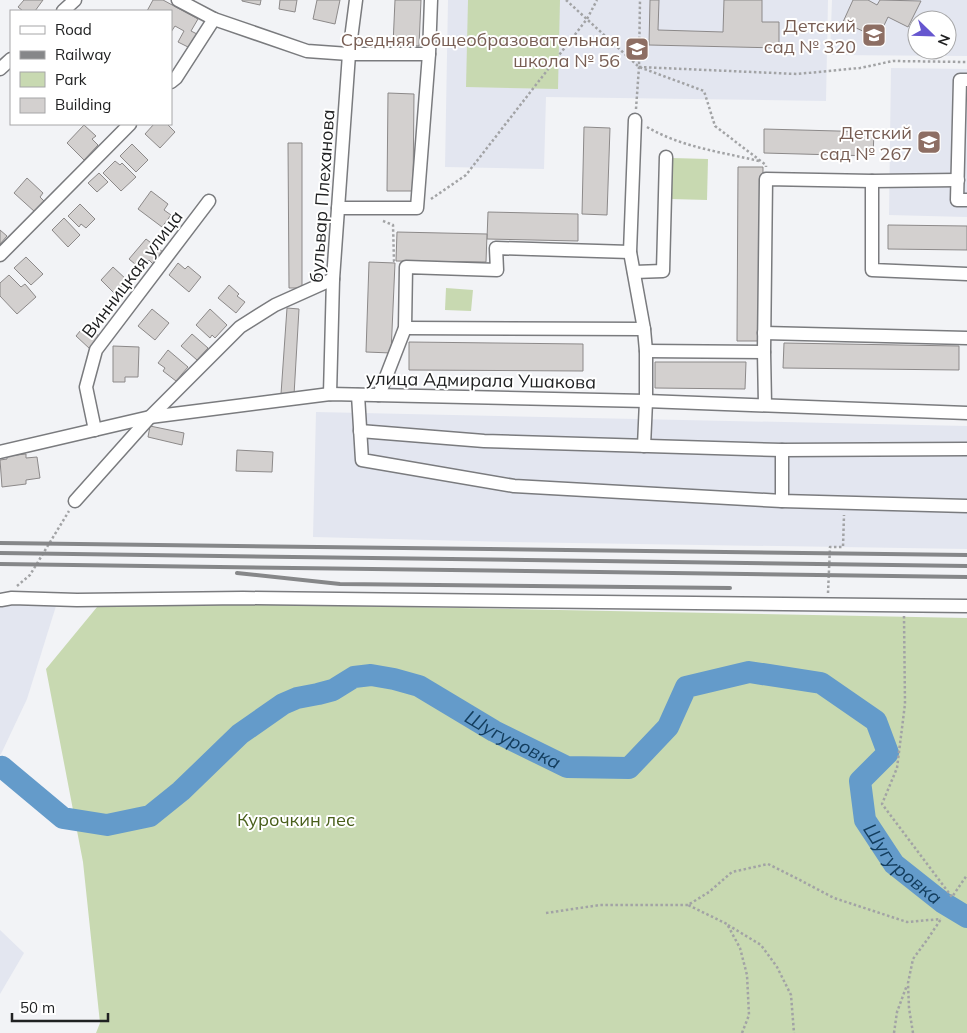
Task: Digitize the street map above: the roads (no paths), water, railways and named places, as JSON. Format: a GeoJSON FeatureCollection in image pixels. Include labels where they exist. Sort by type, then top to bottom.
{"type":"FeatureCollection","features":[{"type":"Feature","properties":{"kind":"street"},"geometry":{"type":"LineString","coordinates":[[64,10],[75,0]]}},
{"type":"Feature","properties":{"kind":"street"},"geometry":{"type":"LineString","coordinates":[[178,0],[214,19],[307,51],[349,54],[429,54]]}},
{"type":"Feature","properties":{"kind":"street","name":"бульвар Плеханова"},"geometry":{"type":"LineString","coordinates":[[330,394],[333,279],[349,54],[356,0]]}},
{"type":"Feature","properties":{"kind":"street"},"geometry":{"type":"LineString","coordinates":[[338,208],[417,208],[429,54],[431,0]]}},
{"type":"Feature","properties":{"kind":"street"},"geometry":{"type":"LineString","coordinates":[[172,81],[176,78],[214,19]]}},
{"type":"Feature","properties":{"kind":"street"},"geometry":{"type":"LineString","coordinates":[[0,69],[10,60]]}},
{"type":"Feature","properties":{"kind":"street"},"geometry":{"type":"LineString","coordinates":[[967,80],[960,80],[957,200],[967,200]]}},
{"type":"Feature","properties":{"kind":"street"},"geometry":{"type":"LineString","coordinates":[[635,120],[630,252],[644,329],[646,351],[644,446]]}},
{"type":"Feature","properties":{"kind":"street"},"geometry":{"type":"LineString","coordinates":[[0,255],[129,125]]}},
{"type":"Feature","properties":{"kind":"street"},"geometry":{"type":"LineString","coordinates":[[634,272],[663,271],[666,157]]}},
{"type":"Feature","properties":{"kind":"street"},"geometry":{"type":"LineString","coordinates":[[765,405],[766,179],[958,180]]}},
{"type":"Feature","properties":{"kind":"street"},"geometry":{"type":"LineString","coordinates":[[872,181],[872,270],[967,274]]}},
{"type":"Feature","properties":{"kind":"street","name":"Винницкая улица"},"geometry":{"type":"LineString","coordinates":[[95,430],[86,386],[96,350],[209,201]]}},
{"type":"Feature","properties":{"kind":"street"},"geometry":{"type":"LineString","coordinates":[[379,395],[405,328],[406,267],[496,270],[496,248],[630,252]]}},
{"type":"Feature","properties":{"kind":"street"},"geometry":{"type":"LineString","coordinates":[[75,501],[150,417],[240,327],[275,305],[333,279]]}},
{"type":"Feature","properties":{"kind":"street"},"geometry":{"type":"LineString","coordinates":[[405,328],[644,329]]}},
{"type":"Feature","properties":{"kind":"street"},"geometry":{"type":"LineString","coordinates":[[764,333],[967,338]]}},
{"type":"Feature","properties":{"kind":"street"},"geometry":{"type":"LineString","coordinates":[[646,351],[764,352]]}},
{"type":"Feature","properties":{"kind":"street","name":"улица Адмирала Ушакова"},"geometry":{"type":"LineString","coordinates":[[0,452],[150,417],[330,394],[646,401],[967,413]]}},
{"type":"Feature","properties":{"kind":"street"},"geometry":{"type":"LineString","coordinates":[[358,395],[362,460],[514,486],[782,501],[967,506]]}},
{"type":"Feature","properties":{"kind":"street"},"geometry":{"type":"LineString","coordinates":[[360,431],[484,441],[644,446],[782,450],[967,449]]}},
{"type":"Feature","properties":{"kind":"street"},"geometry":{"type":"LineString","coordinates":[[782,450],[782,501]]}},
{"type":"Feature","properties":{"kind":"street"},"geometry":{"type":"LineString","coordinates":[[6,599],[243,598],[967,606]]}},
{"type":"Feature","properties":{"kind":"waterway","name":"Шугуровка"},"geometry":{"type":"LineString","coordinates":[[0,768],[2,767],[63,818],[107,825],[150,816],[181,791],[240,734],[283,704],[297,698],[333,690],[354,677],[371,675],[419,686],[494,731],[567,767],[629,768],[668,727],[686,687],[749,672],[821,683],[876,721],[888,753],[860,781],[865,820],[894,864],[942,902],[967,917]]}},
{"type":"Feature","properties":{"kind":"railway"},"geometry":{"type":"LineString","coordinates":[[0,543],[967,555]]}},
{"type":"Feature","properties":{"kind":"railway"},"geometry":{"type":"LineString","coordinates":[[0,553],[967,566]]}},
{"type":"Feature","properties":{"kind":"railway"},"geometry":{"type":"LineString","coordinates":[[0,564],[967,577]]}},
{"type":"Feature","properties":{"kind":"railway"},"geometry":{"type":"LineString","coordinates":[[237,573],[340,584],[730,588]]}},
{"type":"Feature","properties":{"kind":"place","name":"Детский сад № 320"},"geometry":{"type":"Point","coordinates":[874,35]}},
{"type":"Feature","properties":{"kind":"place","name":"Средняя общеобразовательная школа № 56"},"geometry":{"type":"Point","coordinates":[637,49]}},
{"type":"Feature","properties":{"kind":"place","name":"Детский сад № 267"},"geometry":{"type":"Point","coordinates":[929,142]}},
{"type":"Feature","properties":{"kind":"park label","name":"Курочкин лес"},"geometry":{"type":"Point","coordinates":[296,819]}}]}
